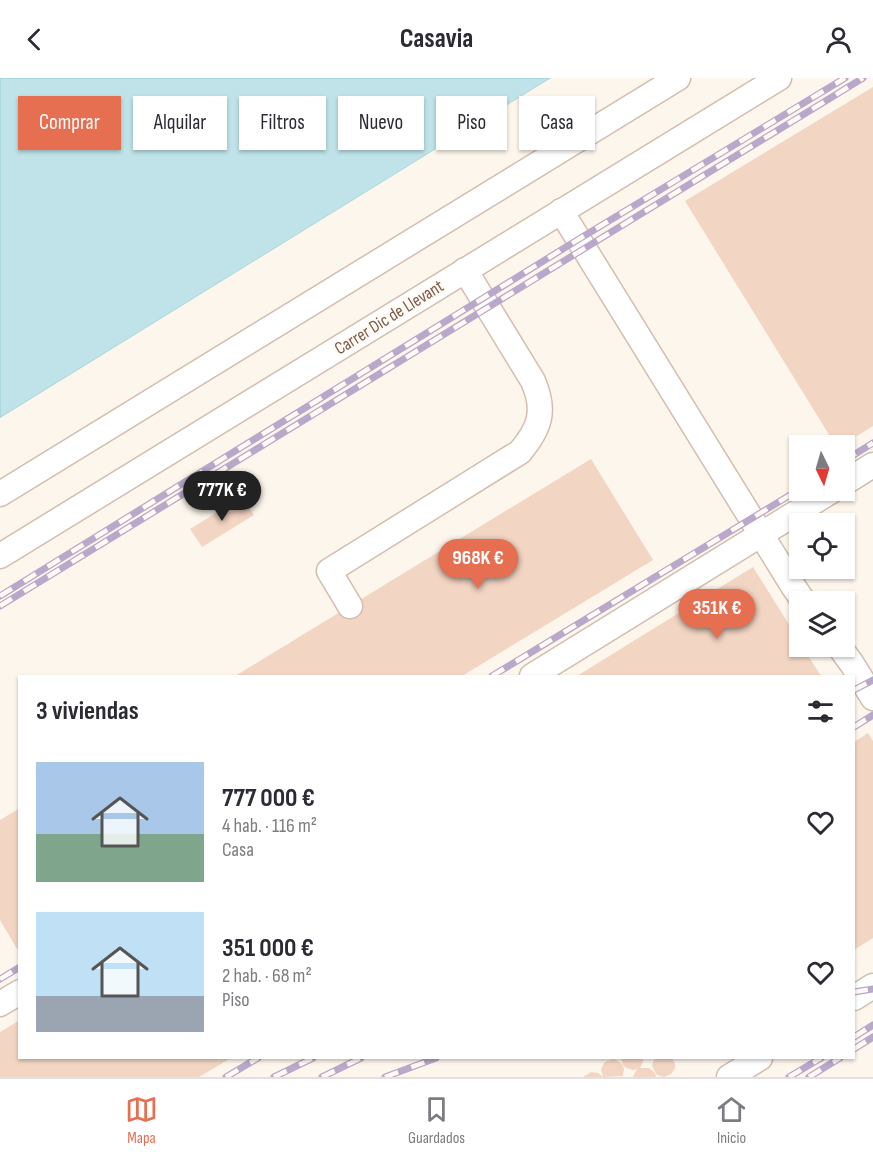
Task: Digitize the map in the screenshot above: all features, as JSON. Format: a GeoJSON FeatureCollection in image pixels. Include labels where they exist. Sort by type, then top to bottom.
{"type":"FeatureCollection","features":[{"type":"Feature","properties":{"kind":"lane"},"geometry":{"type":"LineString","coordinates":[[0,494],[678,78]]}},
{"type":"Feature","properties":{"kind":"lane","name":"Carrer Dic de Llevant"},"geometry":{"type":"LineString","coordinates":[[0,556],[779,78]]}},
{"type":"Feature","properties":{"kind":"lane"},"geometry":{"type":"LineString","coordinates":[[561,211],[796,591]]}},
{"type":"Feature","properties":{"kind":"lane"},"geometry":{"type":"LineString","coordinates":[[350,606],[329,571],[515,455],[535,432],[540,406],[533,381],[465,270]]}},
{"type":"Feature","properties":{"kind":"lane"},"geometry":{"type":"LineString","coordinates":[[855,476],[873,465]]}},
{"type":"Feature","properties":{"kind":"lane"},"geometry":{"type":"LineString","coordinates":[[533,675],[815,501]]}},
{"type":"Feature","properties":{"kind":"lane"},"geometry":{"type":"LineString","coordinates":[[847,657],[873,698]]}},
{"type":"Feature","properties":{"kind":"lane"},"geometry":{"type":"LineString","coordinates":[[855,997],[873,986]]}},
{"type":"Feature","properties":{"kind":"lane"},"geometry":{"type":"LineString","coordinates":[[0,1004],[18,993]]}},
{"type":"Feature","properties":{"kind":"lane"},"geometry":{"type":"LineString","coordinates":[[729,1077],[758,1059]]}},
{"type":"Feature","properties":{"kind":"water"},"geometry":{"type":"Polygon","coordinates":[[[0,78],[551,78],[507,105],[507,96],[436,96],[436,149],[0,418],[0,78]]]}},
{"type":"Feature","properties":{"kind":"pier"},"geometry":{"type":"Polygon","coordinates":[[[554,78],[553,81],[529,96],[522,96],[554,78]]]}},
{"type":"Feature","properties":{"kind":"pier"},"geometry":{"type":"Polygon","coordinates":[[[519,98],[519,102],[507,109],[507,105],[519,98]]]}},
{"type":"Feature","properties":{"kind":"pier"},"geometry":{"type":"Polygon","coordinates":[[[436,149],[441,150],[0,421],[0,418],[436,149]]]}},
{"type":"Feature","properties":{"kind":"building"},"geometry":{"type":"Polygon","coordinates":[[[873,87],[873,426],[855,437],[855,435],[829,435],[685,201],[873,87]]]}},
{"type":"Feature","properties":{"kind":"building"},"geometry":{"type":"Polygon","coordinates":[[[591,459],[653,560],[464,675],[237,675],[591,459]]]}},
{"type":"Feature","properties":{"kind":"building"},"geometry":{"type":"Polygon","coordinates":[[[242,497],[254,515],[202,547],[190,529],[242,497]]]}},
{"type":"Feature","properties":{"kind":"building"},"geometry":{"type":"Polygon","coordinates":[[[753,567],[789,624],[789,657],[809,657],[820,675],[579,675],[753,567]]]}},
{"type":"Feature","properties":{"kind":"building"},"geometry":{"type":"Polygon","coordinates":[[[868,733],[873,741],[873,938],[855,949],[855,741],[868,733]]]}},
{"type":"Feature","properties":{"kind":"building"},"geometry":{"type":"Polygon","coordinates":[[[18,809],[17,949],[0,920],[0,820],[18,809]]]}},
{"type":"Feature","properties":{"kind":"building"},"geometry":{"type":"Polygon","coordinates":[[[18,1021],[18,1059],[229,1059],[199,1077],[0,1077],[0,1032],[18,1021]]]}},
{"type":"Feature","properties":{"kind":"building"},"geometry":{"type":"Polygon","coordinates":[[[614,1059],[623,1066],[623,1076],[603,1077],[601,1070],[604,1063],[614,1059]]]}},
{"type":"Feature","properties":{"kind":"building"},"geometry":{"type":"Polygon","coordinates":[[[621,1059],[644,1059],[640,1068],[649,1068],[656,1077],[633,1077],[637,1069],[626,1068],[621,1059]]]}},
{"type":"Feature","properties":{"kind":"building"},"geometry":{"type":"Polygon","coordinates":[[[655,1059],[672,1059],[675,1068],[671,1074],[664,1077],[657,1075],[652,1065],[655,1059]]]}},
{"type":"Feature","properties":{"kind":"building"},"geometry":{"type":"Polygon","coordinates":[[[591,1072],[598,1073],[603,1077],[583,1077],[591,1072]]]}},
{"type":"Feature","properties":{"kind":"railway"},"geometry":{"type":"LineString","coordinates":[[0,596],[845,78]]}},
{"type":"Feature","properties":{"kind":"railway"},"geometry":{"type":"LineString","coordinates":[[0,606],[863,78]]}},
{"type":"Feature","properties":{"kind":"railway"},"geometry":{"type":"LineString","coordinates":[[855,454],[873,443]]}},
{"type":"Feature","properties":{"kind":"railway"},"geometry":{"type":"LineString","coordinates":[[494,675],[789,496]]}},
{"type":"Feature","properties":{"kind":"railway"},"geometry":{"type":"LineString","coordinates":[[855,689],[873,680]]}},
{"type":"Feature","properties":{"kind":"railway"},"geometry":{"type":"LineString","coordinates":[[855,726],[873,715]]}},
{"type":"Feature","properties":{"kind":"railway"},"geometry":{"type":"LineString","coordinates":[[0,979],[18,968]]}},
{"type":"Feature","properties":{"kind":"railway"},"geometry":{"type":"LineString","coordinates":[[855,992],[873,989]]}},
{"type":"Feature","properties":{"kind":"railway"},"geometry":{"type":"LineString","coordinates":[[855,1036],[873,1025]]}},
{"type":"Feature","properties":{"kind":"railway"},"geometry":{"type":"LineString","coordinates":[[855,1048],[873,1037]]}},
{"type":"Feature","properties":{"kind":"railway"},"geometry":{"type":"LineString","coordinates":[[226,1077],[256,1059]]}},
{"type":"Feature","properties":{"kind":"railway"},"geometry":{"type":"LineString","coordinates":[[274,1077],[311,1059]]}},
{"type":"Feature","properties":{"kind":"railway"},"geometry":{"type":"LineString","coordinates":[[322,1077],[359,1059]]}},
{"type":"Feature","properties":{"kind":"railway"},"geometry":{"type":"LineString","coordinates":[[385,1077],[433,1059]]}},
{"type":"Feature","properties":{"kind":"railway"},"geometry":{"type":"LineString","coordinates":[[789,1077],[819,1059]]}},
{"type":"Feature","properties":{"kind":"railway"},"geometry":{"type":"LineString","coordinates":[[809,1077],[838,1059]]}}]}
